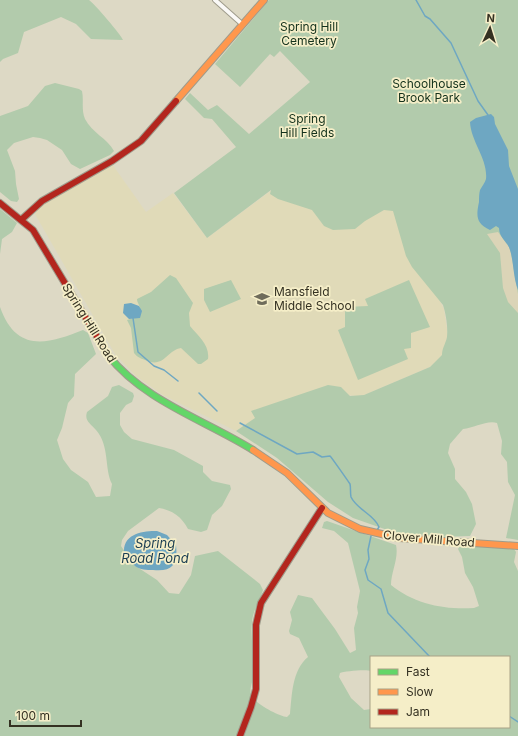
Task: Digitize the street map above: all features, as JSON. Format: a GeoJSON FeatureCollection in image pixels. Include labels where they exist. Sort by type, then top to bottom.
{"type":"FeatureCollection","features":[{"type":"Feature","properties":{"kind":"street"},"geometry":{"type":"LineString","coordinates":[[215,0],[242,24]]}},
{"type":"Feature","properties":{"kind":"street"},"geometry":{"type":"LineString","coordinates":[[21,220],[42,201],[112,161],[141,141],[264,0]]}},
{"type":"Feature","properties":{"kind":"street","name":"Spring Hill Road"},"geometry":{"type":"LineString","coordinates":[[0,203],[33,230],[104,351],[119,370],[150,394],[235,439],[261,455],[287,473],[322,508]]}},
{"type":"Feature","properties":{"kind":"street"},"geometry":{"type":"LineString","coordinates":[[240,736],[256,690],[255,631],[257,615],[261,603],[322,508]]}},
{"type":"Feature","properties":{"kind":"street","name":"Clover Mill Road"},"geometry":{"type":"LineString","coordinates":[[322,508],[349,525],[378,534],[426,541],[518,546]]}},
{"type":"Feature","properties":{"kind":"shaded area","name":"Mansfield Middle School"},"geometry":{"type":"Polygon","coordinates":[[[112,164],[146,212],[173,193],[207,238],[288,178],[393,209],[444,309],[448,336],[443,355],[430,367],[364,395],[346,395],[246,424],[236,431],[163,395],[136,376],[115,354],[35,214],[39,207],[112,164]]]}},
{"type":"Feature","properties":{"kind":"green space"},"geometry":{"type":"Polygon","coordinates":[[[0,0],[89,0],[108,20],[123,40],[91,39],[76,24],[61,17],[24,32],[18,53],[3,59],[0,62],[0,0]]]}},
{"type":"Feature","properties":{"kind":"green space","name":"Schoolhouse Brook Park"},"geometry":{"type":"Polygon","coordinates":[[[269,0],[518,0],[518,540],[506,538],[515,495],[508,482],[507,462],[501,454],[502,441],[497,423],[485,423],[463,429],[450,444],[448,453],[455,469],[455,479],[466,492],[472,504],[476,524],[470,536],[438,537],[393,532],[353,518],[328,502],[277,458],[236,431],[255,418],[251,411],[328,385],[341,387],[350,396],[364,395],[430,367],[442,355],[447,337],[443,305],[412,267],[406,256],[393,211],[384,210],[365,221],[355,229],[333,230],[324,226],[312,210],[278,199],[270,194],[271,190],[207,238],[174,193],[236,147],[212,119],[204,118],[185,99],[190,93],[208,110],[217,105],[249,134],[310,82],[280,51],[274,57],[270,54],[240,87],[215,64],[269,0]]]}},
{"type":"Feature","properties":{"kind":"green space"},"geometry":{"type":"Polygon","coordinates":[[[55,83],[82,91],[83,112],[85,119],[92,128],[108,142],[114,151],[110,155],[80,169],[71,164],[62,150],[47,140],[33,137],[14,143],[7,150],[15,171],[19,199],[17,202],[11,201],[0,192],[0,116],[28,106],[45,86],[55,83]]]}},
{"type":"Feature","properties":{"kind":"green space"},"geometry":{"type":"Polygon","coordinates":[[[0,209],[17,223],[12,232],[2,239],[0,254],[0,209]]]}},
{"type":"Feature","properties":{"kind":"green space"},"geometry":{"type":"Polygon","coordinates":[[[170,275],[176,278],[193,303],[189,313],[190,326],[203,341],[208,354],[208,359],[201,364],[198,364],[181,348],[176,349],[161,361],[157,362],[151,362],[143,359],[134,353],[131,328],[127,320],[140,314],[137,299],[151,292],[170,275]]]}},
{"type":"Feature","properties":{"kind":"green space"},"geometry":{"type":"Polygon","coordinates":[[[231,280],[241,299],[210,312],[204,300],[204,289],[231,280]]]}},
{"type":"Feature","properties":{"kind":"green space"},"geometry":{"type":"Polygon","coordinates":[[[409,280],[430,327],[411,333],[411,348],[404,349],[408,359],[358,380],[338,330],[345,327],[345,307],[368,306],[365,299],[409,280]]]}},
{"type":"Feature","properties":{"kind":"green space"},"geometry":{"type":"Polygon","coordinates":[[[0,307],[7,322],[15,332],[24,338],[34,341],[57,339],[83,330],[88,333],[96,354],[75,374],[74,396],[68,403],[62,428],[57,440],[63,459],[71,470],[88,482],[96,497],[110,496],[112,484],[103,443],[96,430],[87,420],[86,415],[87,412],[108,396],[112,387],[119,385],[133,393],[134,396],[132,402],[126,405],[120,413],[120,425],[124,432],[132,439],[174,450],[203,466],[203,472],[212,481],[230,485],[231,489],[222,506],[212,515],[207,530],[201,532],[188,529],[183,521],[176,515],[168,510],[159,508],[128,531],[122,540],[121,546],[134,565],[157,580],[169,593],[179,594],[191,575],[195,556],[218,551],[260,584],[263,590],[255,609],[252,622],[254,674],[251,695],[262,706],[273,712],[287,717],[290,714],[292,691],[296,676],[303,662],[308,657],[299,638],[290,634],[289,631],[292,620],[290,612],[298,595],[312,598],[335,629],[350,653],[356,650],[354,628],[358,613],[357,607],[360,591],[348,543],[334,531],[322,528],[324,522],[327,521],[396,545],[396,560],[391,585],[410,597],[441,607],[474,608],[479,606],[473,587],[465,573],[462,557],[458,549],[460,546],[514,549],[516,552],[514,562],[518,571],[518,736],[0,736],[0,307]]]}},
{"type":"Feature","properties":{"kind":"sand"},"geometry":{"type":"Polygon","coordinates":[[[498,232],[509,247],[511,253],[518,294],[518,313],[508,302],[503,288],[500,253],[487,234],[498,232]]]}},
{"type":"Feature","properties":{"kind":"water"},"geometry":{"type":"Polygon","coordinates":[[[491,114],[494,117],[495,124],[508,150],[509,166],[518,189],[518,290],[510,250],[500,235],[499,228],[496,226],[490,230],[485,228],[478,219],[477,215],[480,190],[486,179],[486,172],[482,157],[473,137],[470,122],[476,118],[491,114]]]}},
{"type":"Feature","properties":{"kind":"water"},"geometry":{"type":"Polygon","coordinates":[[[131,303],[139,306],[142,311],[140,318],[129,319],[123,313],[124,304],[131,303]]]}},
{"type":"Feature","properties":{"kind":"water","name":"Spring Road Pond"},"geometry":{"type":"Polygon","coordinates":[[[157,531],[167,535],[176,545],[175,562],[170,568],[165,570],[141,569],[130,561],[124,551],[127,540],[136,534],[157,531]]]}},
{"type":"Feature","properties":{"kind":"waterway"},"geometry":{"type":"LineString","coordinates":[[416,0],[425,16],[430,19],[451,43],[478,101],[488,115]]}},
{"type":"Feature","properties":{"kind":"waterway"},"geometry":{"type":"LineString","coordinates":[[133,318],[138,352],[154,366],[164,370],[178,381]]}},
{"type":"Feature","properties":{"kind":"waterway"},"geometry":{"type":"LineString","coordinates":[[199,393],[217,411]]}},
{"type":"Feature","properties":{"kind":"waterway"},"geometry":{"type":"LineString","coordinates":[[240,423],[297,454],[313,452],[322,457],[330,456],[350,484],[351,497],[357,505],[377,523],[379,527],[377,530]]}},
{"type":"Feature","properties":{"kind":"waterway"},"geometry":{"type":"LineString","coordinates":[[371,536],[368,550],[369,559],[365,570],[368,580],[381,589],[388,613],[429,656]]}},
{"type":"Feature","properties":{"kind":"waterway"},"geometry":{"type":"LineString","coordinates":[[510,717],[518,722]]}},
{"type":"Feature","properties":{"kind":"traffic: fast"},"geometry":{"type":"LineString","coordinates":[[108,355],[139,385],[157,397],[253,450]]}},
{"type":"Feature","properties":{"kind":"traffic: slow"},"geometry":{"type":"LineString","coordinates":[[176,101],[264,0]]}},
{"type":"Feature","properties":{"kind":"traffic: slow"},"geometry":{"type":"LineString","coordinates":[[253,450],[287,473],[328,513],[360,529],[399,538],[518,546]]}},
{"type":"Feature","properties":{"kind":"traffic: jam"},"geometry":{"type":"LineString","coordinates":[[21,220],[42,201],[112,161],[141,141],[176,101]]}},
{"type":"Feature","properties":{"kind":"traffic: jam"},"geometry":{"type":"LineString","coordinates":[[0,203],[33,230],[108,355]]}},
{"type":"Feature","properties":{"kind":"traffic: jam"},"geometry":{"type":"LineString","coordinates":[[240,736],[256,689],[256,625],[261,603],[322,508]]}},
{"type":"Feature","properties":{"kind":"place","name":"Mansfield Middle School"},"geometry":{"type":"Point","coordinates":[262,299]}},
{"type":"Feature","properties":{"kind":"park label","name":"Spring Hill Cemetery"},"geometry":{"type":"Point","coordinates":[309,34]}},
{"type":"Feature","properties":{"kind":"park label","name":"Spring Hill Fields"},"geometry":{"type":"Point","coordinates":[307,126]}}]}
